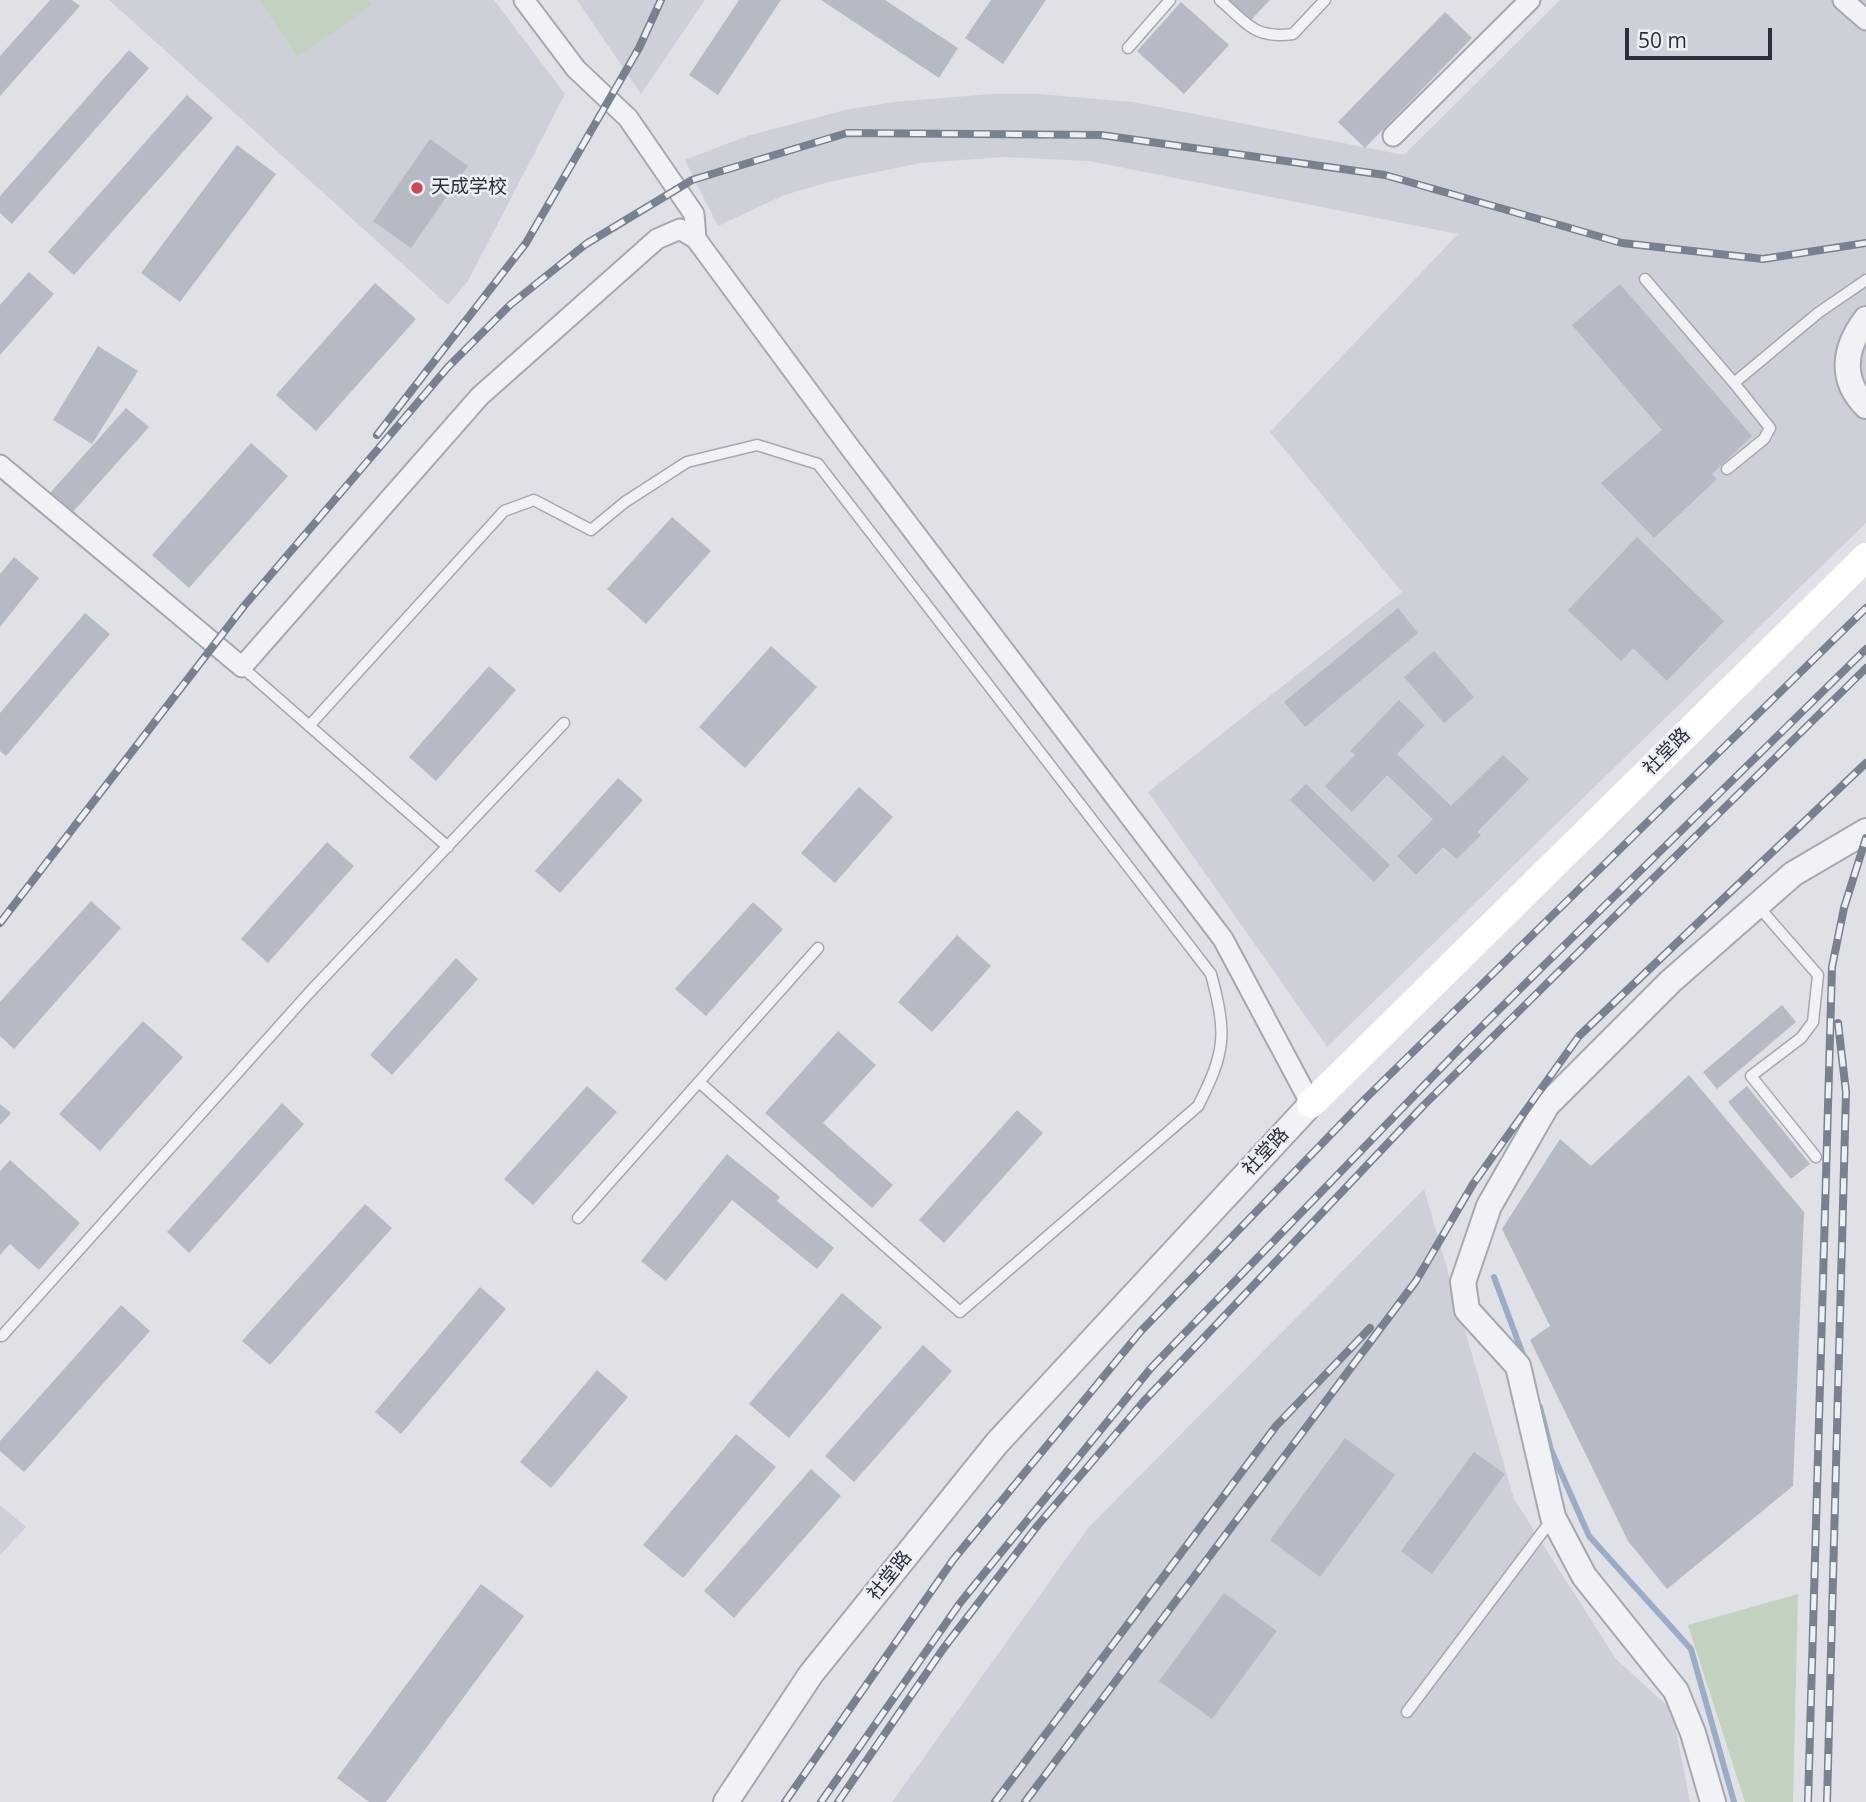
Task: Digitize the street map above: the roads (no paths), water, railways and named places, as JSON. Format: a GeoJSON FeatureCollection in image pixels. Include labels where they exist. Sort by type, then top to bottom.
{"type":"FeatureCollection","features":[{"type":"Feature","properties":{"kind":"main road","name":"社堂路"},"geometry":{"type":"LineString","coordinates":[[1311,1104],[1866,557]]}},
{"type":"Feature","properties":{"kind":"street"},"geometry":{"type":"LineString","coordinates":[[524,0],[576,69],[628,118],[694,214],[696,239]]}},
{"type":"Feature","properties":{"kind":"street"},"geometry":{"type":"LineString","coordinates":[[1393,136],[1530,0]]}},
{"type":"Feature","properties":{"kind":"street"},"geometry":{"type":"LineString","coordinates":[[1843,0],[1866,20]]}},
{"type":"Feature","properties":{"kind":"street"},"geometry":{"type":"LineString","coordinates":[[0,465],[242,667],[480,396],[657,239],[680,229],[696,239],[1223,939],[1311,1104]]}},
{"type":"Feature","properties":{"kind":"street"},"geometry":{"type":"LineString","coordinates":[[1866,319],[1850,341],[1846,360],[1847,378],[1866,406]]}},
{"type":"Feature","properties":{"kind":"street"},"geometry":{"type":"LineString","coordinates":[[1713,1802],[1693,1733],[1676,1691],[1584,1576],[1553,1517],[1518,1366],[1467,1310],[1464,1282],[1489,1206],[1547,1105],[1671,981],[1793,874],[1866,831]]}},
{"type":"Feature","properties":{"kind":"street","name":"社堂路"},"geometry":{"type":"LineString","coordinates":[[726,1802],[811,1674],[997,1443],[1311,1104]]}},
{"type":"Feature","properties":{"kind":"lane"},"geometry":{"type":"LineString","coordinates":[[1128,48],[1170,0]]}},
{"type":"Feature","properties":{"kind":"lane"},"geometry":{"type":"LineString","coordinates":[[1220,0],[1260,34],[1270,37],[1293,34],[1325,0]]}},
{"type":"Feature","properties":{"kind":"lane"},"geometry":{"type":"LineString","coordinates":[[1644,279],[1770,428],[1764,439],[1727,468]]}},
{"type":"Feature","properties":{"kind":"lane"},"geometry":{"type":"LineString","coordinates":[[1734,383],[1818,313],[1866,280]]}},
{"type":"Feature","properties":{"kind":"lane"},"geometry":{"type":"LineString","coordinates":[[309,726],[504,511],[534,500],[592,530],[625,502],[687,461],[757,445],[818,464],[1211,974],[1223,1018],[1219,1065],[1198,1106],[960,1312],[699,1082]]}},
{"type":"Feature","properties":{"kind":"lane"},"geometry":{"type":"LineString","coordinates":[[242,667],[448,847]]}},
{"type":"Feature","properties":{"kind":"lane"},"geometry":{"type":"LineString","coordinates":[[2,1336],[308,995],[564,723]]}},
{"type":"Feature","properties":{"kind":"lane"},"geometry":{"type":"LineString","coordinates":[[1758,905],[1818,975],[1813,1022],[1801,1038],[1751,1076],[1816,1157]]}},
{"type":"Feature","properties":{"kind":"lane"},"geometry":{"type":"LineString","coordinates":[[578,1218],[818,948]]}},
{"type":"Feature","properties":{"kind":"lane"},"geometry":{"type":"LineString","coordinates":[[1407,1712],[1553,1517]]}},
{"type":"Feature","properties":{"kind":"waterway"},"geometry":{"type":"LineString","coordinates":[[1494,1277],[1525,1360]]}},
{"type":"Feature","properties":{"kind":"waterway"},"geometry":{"type":"LineString","coordinates":[[1540,1407],[1551,1450],[1589,1536],[1691,1649],[1734,1802]]}},
{"type":"Feature","properties":{"kind":"railway"},"geometry":{"type":"LineString","coordinates":[[377,435],[526,243],[639,48],[661,0]]}},
{"type":"Feature","properties":{"kind":"railway"},"geometry":{"type":"LineString","coordinates":[[0,923],[244,606],[448,367],[510,305],[586,244],[692,180],[847,133],[1101,135],[1385,175],[1622,243],[1763,259],[1866,243]]}},
{"type":"Feature","properties":{"kind":"railway"},"geometry":{"type":"LineString","coordinates":[[785,1802],[953,1560],[1141,1331],[1367,1097],[1866,608]]}},
{"type":"Feature","properties":{"kind":"railway"},"geometry":{"type":"LineString","coordinates":[[821,1802],[960,1603],[1151,1368],[1467,1041],[1866,649]]}},
{"type":"Feature","properties":{"kind":"railway"},"geometry":{"type":"LineString","coordinates":[[838,1802],[943,1649],[1038,1525],[1144,1401],[1424,1105],[1866,668]]}},
{"type":"Feature","properties":{"kind":"railway"},"geometry":{"type":"LineString","coordinates":[[1025,1802],[1416,1281],[1473,1184],[1579,1036],[1866,763]]}},
{"type":"Feature","properties":{"kind":"railway"},"geometry":{"type":"LineString","coordinates":[[1808,1802],[1832,967],[1844,908],[1866,838]]}},
{"type":"Feature","properties":{"kind":"railway"},"geometry":{"type":"LineString","coordinates":[[1827,1802],[1846,1092],[1838,1023]]}},
{"type":"Feature","properties":{"kind":"railway"},"geometry":{"type":"LineString","coordinates":[[995,1802],[1276,1426],[1370,1328]]}},
{"type":"Feature","properties":{"kind":"place","name":"天成学校"},"geometry":{"type":"Point","coordinates":[417,188]}}]}
